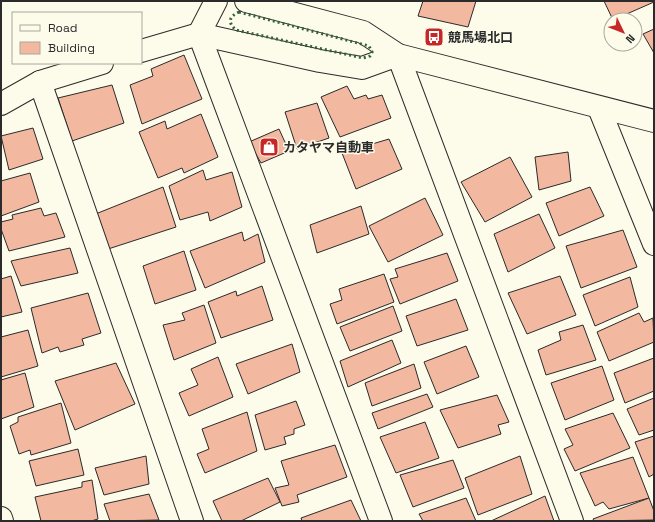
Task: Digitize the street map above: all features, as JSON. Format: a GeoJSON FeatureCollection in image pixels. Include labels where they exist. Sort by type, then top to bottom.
{"type":"FeatureCollection","features":[{"type":"Feature","properties":{"kind":"street"},"geometry":{"type":"LineString","coordinates":[[216,1],[199,34],[382,521]]}},
{"type":"Feature","properties":{"kind":"street"},"geometry":{"type":"LineString","coordinates":[[246,1],[363,32],[398,56],[654,121]]}},
{"type":"Feature","properties":{"kind":"street"},"geometry":{"type":"LineString","coordinates":[[142,51],[199,34],[320,61],[362,68],[398,56]]}},
{"type":"Feature","properties":{"kind":"street"},"geometry":{"type":"LineString","coordinates":[[398,56],[572,521]]}},
{"type":"Feature","properties":{"kind":"street"},"geometry":{"type":"LineString","coordinates":[[1,104],[40,82],[99,64]]}},
{"type":"Feature","properties":{"kind":"street"},"geometry":{"type":"LineString","coordinates":[[40,82],[192,521]]}},
{"type":"Feature","properties":{"kind":"street"},"geometry":{"type":"LineString","coordinates":[[599,108],[654,244]]}},
{"type":"Feature","properties":{"kind":"building"},"geometry":{"type":"Polygon","coordinates":[[[423,1],[476,1],[468,27],[418,16],[423,1]]]}},
{"type":"Feature","properties":{"kind":"building"},"geometry":{"type":"Polygon","coordinates":[[[604,1],[654,2],[631,12],[609,12],[604,1]]]}},
{"type":"Feature","properties":{"kind":"building"},"geometry":{"type":"Polygon","coordinates":[[[654,29],[654,53],[643,34],[654,29]]]}},
{"type":"Feature","properties":{"kind":"building"},"geometry":{"type":"Polygon","coordinates":[[[184,55],[202,99],[142,124],[130,85],[153,76],[151,69],[184,55]]]}},
{"type":"Feature","properties":{"kind":"building"},"geometry":{"type":"Polygon","coordinates":[[[112,85],[124,123],[72,141],[58,98],[112,85]]]}},
{"type":"Feature","properties":{"kind":"building"},"geometry":{"type":"Polygon","coordinates":[[[347,86],[354,99],[366,95],[368,99],[382,95],[391,118],[340,137],[321,97],[347,86]]]}},
{"type":"Feature","properties":{"kind":"building"},"geometry":{"type":"Polygon","coordinates":[[[317,103],[329,138],[297,149],[285,112],[317,103]]]}},
{"type":"Feature","properties":{"kind":"building"},"geometry":{"type":"Polygon","coordinates":[[[201,114],[218,157],[184,173],[182,168],[158,178],[139,132],[165,121],[167,129],[201,114]]]}},
{"type":"Feature","properties":{"kind":"building"},"geometry":{"type":"Polygon","coordinates":[[[33,128],[43,159],[9,170],[1,136],[33,128]]]}},
{"type":"Feature","properties":{"kind":"building","name":"カタヤマ自動車"},"geometry":{"type":"Polygon","coordinates":[[[279,129],[289,151],[261,163],[249,142],[279,129]]]}},
{"type":"Feature","properties":{"kind":"building"},"geometry":{"type":"Polygon","coordinates":[[[389,139],[402,169],[356,189],[342,153],[389,139]]]}},
{"type":"Feature","properties":{"kind":"building"},"geometry":{"type":"Polygon","coordinates":[[[568,152],[571,181],[539,190],[535,157],[568,152]]]}},
{"type":"Feature","properties":{"kind":"building"},"geometry":{"type":"Polygon","coordinates":[[[510,157],[532,197],[485,222],[461,182],[510,157]]]}},
{"type":"Feature","properties":{"kind":"building"},"geometry":{"type":"Polygon","coordinates":[[[203,170],[206,180],[232,172],[242,207],[210,221],[208,212],[180,220],[169,186],[203,170]]]}},
{"type":"Feature","properties":{"kind":"building"},"geometry":{"type":"Polygon","coordinates":[[[30,173],[39,202],[1,216],[1,181],[30,173]]]}},
{"type":"Feature","properties":{"kind":"building"},"geometry":{"type":"Polygon","coordinates":[[[163,187],[176,227],[105,250],[93,215],[163,187]]]}},
{"type":"Feature","properties":{"kind":"building"},"geometry":{"type":"Polygon","coordinates":[[[590,187],[604,216],[559,236],[546,203],[590,187]]]}},
{"type":"Feature","properties":{"kind":"building"},"geometry":{"type":"Polygon","coordinates":[[[425,198],[443,235],[388,262],[369,226],[425,198]]]}},
{"type":"Feature","properties":{"kind":"building"},"geometry":{"type":"Polygon","coordinates":[[[361,206],[369,234],[317,253],[310,225],[361,206]]]}},
{"type":"Feature","properties":{"kind":"building"},"geometry":{"type":"Polygon","coordinates":[[[41,208],[44,216],[56,213],[65,237],[9,251],[1,229],[1,222],[13,219],[12,215],[41,208]]]}},
{"type":"Feature","properties":{"kind":"building"},"geometry":{"type":"Polygon","coordinates":[[[539,214],[555,248],[508,272],[494,234],[539,214]]]}},
{"type":"Feature","properties":{"kind":"building"},"geometry":{"type":"Polygon","coordinates":[[[623,230],[637,267],[581,288],[566,246],[623,230]]]}},
{"type":"Feature","properties":{"kind":"building"},"geometry":{"type":"Polygon","coordinates":[[[242,232],[244,241],[258,234],[265,262],[205,288],[190,251],[242,232]]]}},
{"type":"Feature","properties":{"kind":"building"},"geometry":{"type":"Polygon","coordinates":[[[70,248],[78,273],[21,286],[11,261],[70,248]]]}},
{"type":"Feature","properties":{"kind":"building"},"geometry":{"type":"Polygon","coordinates":[[[184,251],[196,290],[155,304],[143,266],[184,251]]]}},
{"type":"Feature","properties":{"kind":"building"},"geometry":{"type":"Polygon","coordinates":[[[447,253],[458,281],[400,304],[390,279],[398,277],[395,269],[447,253]]]}},
{"type":"Feature","properties":{"kind":"building"},"geometry":{"type":"Polygon","coordinates":[[[384,274],[394,302],[337,324],[330,304],[342,300],[339,289],[384,274]]]}},
{"type":"Feature","properties":{"kind":"building"},"geometry":{"type":"Polygon","coordinates":[[[11,276],[22,312],[1,317],[1,279],[11,276]]]}},
{"type":"Feature","properties":{"kind":"building"},"geometry":{"type":"Polygon","coordinates":[[[560,276],[576,315],[527,334],[508,293],[560,276]]]}},
{"type":"Feature","properties":{"kind":"building"},"geometry":{"type":"Polygon","coordinates":[[[630,277],[638,307],[595,326],[583,295],[630,277]]]}},
{"type":"Feature","properties":{"kind":"building"},"geometry":{"type":"Polygon","coordinates":[[[262,286],[273,320],[221,338],[208,302],[236,291],[237,296],[262,286]]]}},
{"type":"Feature","properties":{"kind":"building"},"geometry":{"type":"Polygon","coordinates":[[[88,293],[101,333],[82,339],[84,345],[60,352],[58,347],[42,353],[31,308],[88,293]]]}},
{"type":"Feature","properties":{"kind":"building"},"geometry":{"type":"Polygon","coordinates":[[[456,299],[468,330],[417,346],[406,316],[456,299]]]}},
{"type":"Feature","properties":{"kind":"building"},"geometry":{"type":"Polygon","coordinates":[[[204,305],[216,343],[174,360],[163,325],[185,320],[182,313],[204,305]]]}},
{"type":"Feature","properties":{"kind":"building"},"geometry":{"type":"Polygon","coordinates":[[[393,306],[402,331],[350,351],[340,327],[393,306]]]}},
{"type":"Feature","properties":{"kind":"building"},"geometry":{"type":"Polygon","coordinates":[[[639,313],[644,322],[653,318],[654,342],[609,361],[597,332],[639,313]]]}},
{"type":"Feature","properties":{"kind":"building"},"geometry":{"type":"Polygon","coordinates":[[[583,325],[596,360],[546,375],[538,350],[561,340],[559,332],[583,325]]]}},
{"type":"Feature","properties":{"kind":"building"},"geometry":{"type":"Polygon","coordinates":[[[28,330],[38,366],[1,377],[1,337],[28,330]]]}},
{"type":"Feature","properties":{"kind":"building"},"geometry":{"type":"Polygon","coordinates":[[[392,340],[401,363],[348,387],[340,361],[392,340]]]}},
{"type":"Feature","properties":{"kind":"building"},"geometry":{"type":"Polygon","coordinates":[[[292,344],[300,372],[248,394],[236,364],[292,344]]]}},
{"type":"Feature","properties":{"kind":"building"},"geometry":{"type":"Polygon","coordinates":[[[466,346],[479,377],[437,394],[424,362],[466,346]]]}},
{"type":"Feature","properties":{"kind":"building"},"geometry":{"type":"Polygon","coordinates":[[[218,357],[233,397],[189,416],[179,393],[198,385],[191,369],[218,357]]]}},
{"type":"Feature","properties":{"kind":"building"},"geometry":{"type":"Polygon","coordinates":[[[654,358],[654,391],[625,403],[614,373],[654,358]]]}},
{"type":"Feature","properties":{"kind":"building"},"geometry":{"type":"Polygon","coordinates":[[[116,363],[135,404],[75,430],[55,381],[116,363]]]}},
{"type":"Feature","properties":{"kind":"building"},"geometry":{"type":"Polygon","coordinates":[[[414,364],[421,388],[372,406],[365,383],[414,364]]]}},
{"type":"Feature","properties":{"kind":"building"},"geometry":{"type":"Polygon","coordinates":[[[602,366],[614,400],[565,420],[551,383],[602,366]]]}},
{"type":"Feature","properties":{"kind":"building"},"geometry":{"type":"Polygon","coordinates":[[[25,373],[34,407],[1,419],[1,380],[25,373]]]}},
{"type":"Feature","properties":{"kind":"building"},"geometry":{"type":"Polygon","coordinates":[[[427,394],[433,407],[378,429],[372,413],[427,394]]]}},
{"type":"Feature","properties":{"kind":"building"},"geometry":{"type":"Polygon","coordinates":[[[497,395],[509,422],[498,425],[501,434],[458,448],[440,410],[497,395]]]}},
{"type":"Feature","properties":{"kind":"building"},"geometry":{"type":"Polygon","coordinates":[[[654,398],[654,430],[639,435],[627,409],[654,398]]]}},
{"type":"Feature","properties":{"kind":"building"},"geometry":{"type":"Polygon","coordinates":[[[296,401],[305,425],[294,429],[294,434],[284,437],[286,444],[265,450],[255,415],[296,401]]]}},
{"type":"Feature","properties":{"kind":"building"},"geometry":{"type":"Polygon","coordinates":[[[61,403],[71,443],[31,455],[30,450],[19,454],[10,426],[18,422],[18,417],[61,403]]]}},
{"type":"Feature","properties":{"kind":"building"},"geometry":{"type":"Polygon","coordinates":[[[247,412],[257,451],[205,473],[197,454],[209,449],[202,429],[247,412]]]}},
{"type":"Feature","properties":{"kind":"building"},"geometry":{"type":"Polygon","coordinates":[[[613,413],[630,448],[575,471],[564,449],[573,445],[565,429],[613,413]]]}},
{"type":"Feature","properties":{"kind":"building"},"geometry":{"type":"Polygon","coordinates":[[[425,422],[439,458],[396,473],[380,437],[425,422]]]}},
{"type":"Feature","properties":{"kind":"building"},"geometry":{"type":"Polygon","coordinates":[[[654,436],[654,474],[649,477],[635,442],[654,436]]]}},
{"type":"Feature","properties":{"kind":"building"},"geometry":{"type":"Polygon","coordinates":[[[335,445],[347,477],[297,495],[299,502],[282,506],[275,488],[289,485],[281,461],[335,445]]]}},
{"type":"Feature","properties":{"kind":"building"},"geometry":{"type":"Polygon","coordinates":[[[78,449],[84,475],[36,486],[29,461],[78,449]]]}},
{"type":"Feature","properties":{"kind":"building"},"geometry":{"type":"Polygon","coordinates":[[[146,456],[149,484],[104,495],[95,468],[146,456]]]}},
{"type":"Feature","properties":{"kind":"building"},"geometry":{"type":"Polygon","coordinates":[[[520,456],[532,494],[478,515],[465,478],[520,456]]]}},
{"type":"Feature","properties":{"kind":"building"},"geometry":{"type":"Polygon","coordinates":[[[633,457],[649,498],[609,509],[603,502],[595,506],[580,473],[633,457]]]}},
{"type":"Feature","properties":{"kind":"building"},"geometry":{"type":"Polygon","coordinates":[[[453,460],[464,488],[413,507],[400,475],[453,460]]]}},
{"type":"Feature","properties":{"kind":"building"},"geometry":{"type":"Polygon","coordinates":[[[268,478],[280,502],[241,521],[222,521],[213,501],[268,478]]]}},
{"type":"Feature","properties":{"kind":"building"},"geometry":{"type":"Polygon","coordinates":[[[92,480],[98,519],[91,521],[41,521],[35,497],[82,487],[82,482],[92,480]]]}},
{"type":"Feature","properties":{"kind":"building"},"geometry":{"type":"Polygon","coordinates":[[[149,494],[159,520],[110,521],[104,504],[149,494]]]}},
{"type":"Feature","properties":{"kind":"building"},"geometry":{"type":"Polygon","coordinates":[[[545,496],[554,521],[491,521],[545,496]]]}},
{"type":"Feature","properties":{"kind":"building"},"geometry":{"type":"Polygon","coordinates":[[[466,498],[476,521],[423,521],[419,514],[466,498]]]}},
{"type":"Feature","properties":{"kind":"building"},"geometry":{"type":"Polygon","coordinates":[[[649,498],[654,511],[654,520],[594,521],[593,519],[649,498]]]}},
{"type":"Feature","properties":{"kind":"building"},"geometry":{"type":"Polygon","coordinates":[[[351,500],[361,521],[302,521],[301,518],[351,500]]]}},
{"type":"Feature","properties":{"kind":"hedge"},"geometry":{"type":"LineString","coordinates":[[239,12],[369,46],[372,52],[370,56],[363,58],[236,30],[230,20],[239,12]]}},
{"type":"Feature","properties":{"kind":"place","name":"競馬場北口"},"geometry":{"type":"Point","coordinates":[434,37]}},
{"type":"Feature","properties":{"kind":"place","name":"カタヤマ自動車"},"geometry":{"type":"Point","coordinates":[269,147]}}]}
